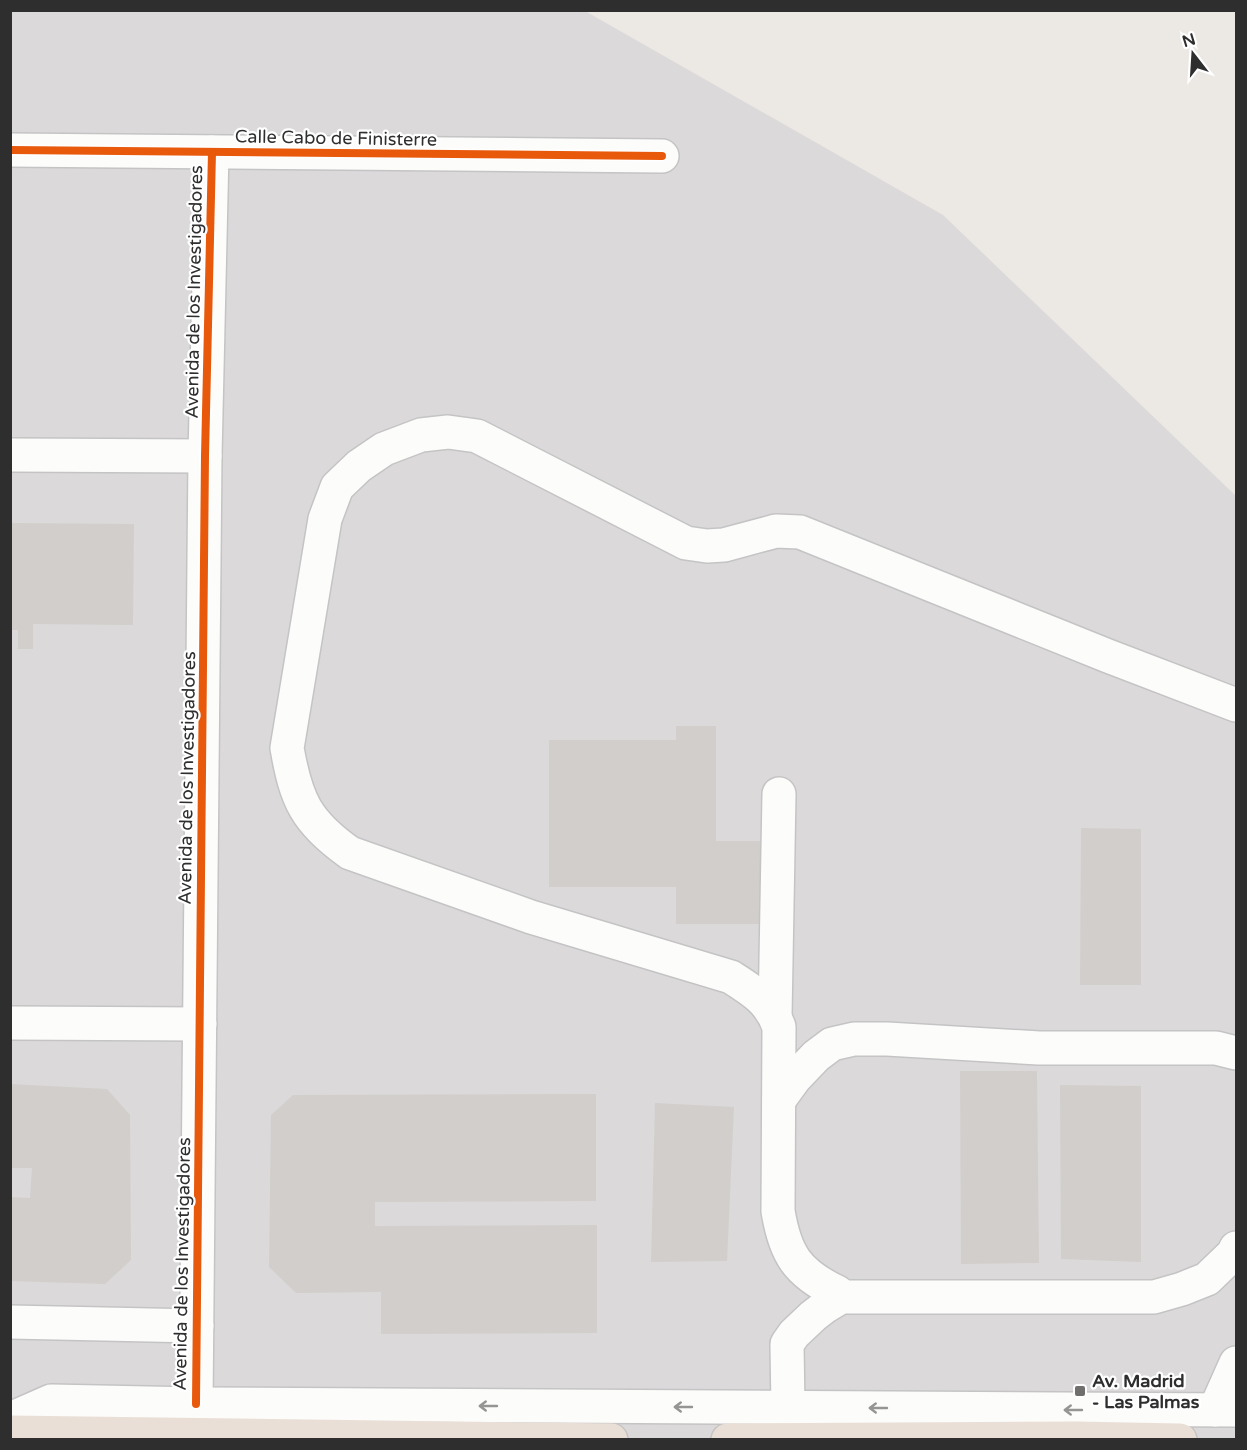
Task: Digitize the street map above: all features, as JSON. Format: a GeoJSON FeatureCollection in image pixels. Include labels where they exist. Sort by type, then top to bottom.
{"type":"FeatureCollection","features":[{"type":"Feature","properties":{"kind":"highway"},"geometry":{"type":"LineString","coordinates":[[10,1432],[611,1440]]}},
{"type":"Feature","properties":{"kind":"highway"},"geometry":{"type":"LineString","coordinates":[[728,1440],[1077,1438],[1180,1440]]}},
{"type":"Feature","properties":{"kind":"street","name":"Calle Cabo de Finisterre"},"geometry":{"type":"LineString","coordinates":[[10,150],[662,156]]}},
{"type":"Feature","properties":{"kind":"street","name":"Avenida de los Investigadores"},"geometry":{"type":"LineString","coordinates":[[196,1404],[205,456],[212,152]]}},
{"type":"Feature","properties":{"kind":"street"},"geometry":{"type":"LineString","coordinates":[[788,1408],[787,1344],[813,1316],[836,1300],[837,1292],[824,1286],[796,1264],[781,1232],[778,1211],[779,1027],[775,1016],[765,1002],[730,977],[531,917],[350,853],[330,840],[310,819],[298,796],[287,748],[325,519],[337,487],[359,466],[384,449],[421,435],[448,432],[477,436],[686,543],[707,546],[724,545],[776,531],[800,532],[1236,705]]}},
{"type":"Feature","properties":{"kind":"street"},"geometry":{"type":"LineString","coordinates":[[10,455],[205,456]]}},
{"type":"Feature","properties":{"kind":"street"},"geometry":{"type":"LineString","coordinates":[[775,1016],[779,794]]}},
{"type":"Feature","properties":{"kind":"street"},"geometry":{"type":"LineString","coordinates":[[10,1023],[200,1024]]}},
{"type":"Feature","properties":{"kind":"street"},"geometry":{"type":"LineString","coordinates":[[779,1100],[795,1078],[816,1056],[832,1044],[854,1039],[1039,1047],[1216,1048],[1236,1053]]}},
{"type":"Feature","properties":{"kind":"street"},"geometry":{"type":"LineString","coordinates":[[836,1297],[1154,1297],[1206,1279],[1233,1254],[1236,1248]]}},
{"type":"Feature","properties":{"kind":"street"},"geometry":{"type":"LineString","coordinates":[[10,1322],[197,1326]]}},
{"type":"Feature","properties":{"kind":"street"},"geometry":{"type":"LineString","coordinates":[[10,1419],[51,1401],[196,1404],[1226,1410],[1236,1363]]}},
{"type":"Feature","properties":{"kind":"shaded area"},"geometry":{"type":"Polygon","coordinates":[[[10,11],[585,11],[943,215],[1236,496],[1236,1439],[11,1439],[10,11]]]}},
{"type":"Feature","properties":{"kind":"building"},"geometry":{"type":"Polygon","coordinates":[[[10,523],[134,524],[133,625],[33,624],[33,649],[18,649],[18,630],[10,630],[10,523]]]}},
{"type":"Feature","properties":{"kind":"building"},"geometry":{"type":"Polygon","coordinates":[[[676,726],[716,726],[716,841],[763,841],[763,924],[676,924],[676,887],[549,887],[549,740],[676,740],[676,726]]]}},
{"type":"Feature","properties":{"kind":"building"},"geometry":{"type":"Polygon","coordinates":[[[1081,828],[1141,829],[1141,985],[1080,985],[1081,828]]]}},
{"type":"Feature","properties":{"kind":"building"},"geometry":{"type":"Polygon","coordinates":[[[960,1071],[1037,1071],[1039,1263],[961,1264],[960,1071]]]}},
{"type":"Feature","properties":{"kind":"building"},"geometry":{"type":"Polygon","coordinates":[[[10,1084],[107,1089],[130,1115],[131,1260],[105,1284],[10,1281],[10,1197],[30,1198],[32,1168],[10,1168],[10,1084]]]}},
{"type":"Feature","properties":{"kind":"building"},"geometry":{"type":"Polygon","coordinates":[[[1060,1085],[1141,1086],[1141,1262],[1061,1259],[1060,1085]]]}},
{"type":"Feature","properties":{"kind":"building"},"geometry":{"type":"Polygon","coordinates":[[[596,1094],[596,1201],[375,1202],[375,1226],[597,1225],[597,1333],[381,1334],[381,1292],[296,1293],[269,1267],[271,1115],[293,1095],[596,1094]]]}},
{"type":"Feature","properties":{"kind":"building"},"geometry":{"type":"Polygon","coordinates":[[[655,1103],[734,1107],[727,1261],[651,1262],[655,1103]]]}},
{"type":"Feature","properties":{"kind":"cycle path"},"geometry":{"type":"LineString","coordinates":[[10,150],[662,156]]}},
{"type":"Feature","properties":{"kind":"cycle path"},"geometry":{"type":"LineString","coordinates":[[196,1404],[205,456],[212,152]]}},
{"type":"Feature","properties":{"kind":"place","name":"Av. Madrid - Las Palmas"},"geometry":{"type":"Point","coordinates":[1080,1391]}}]}
